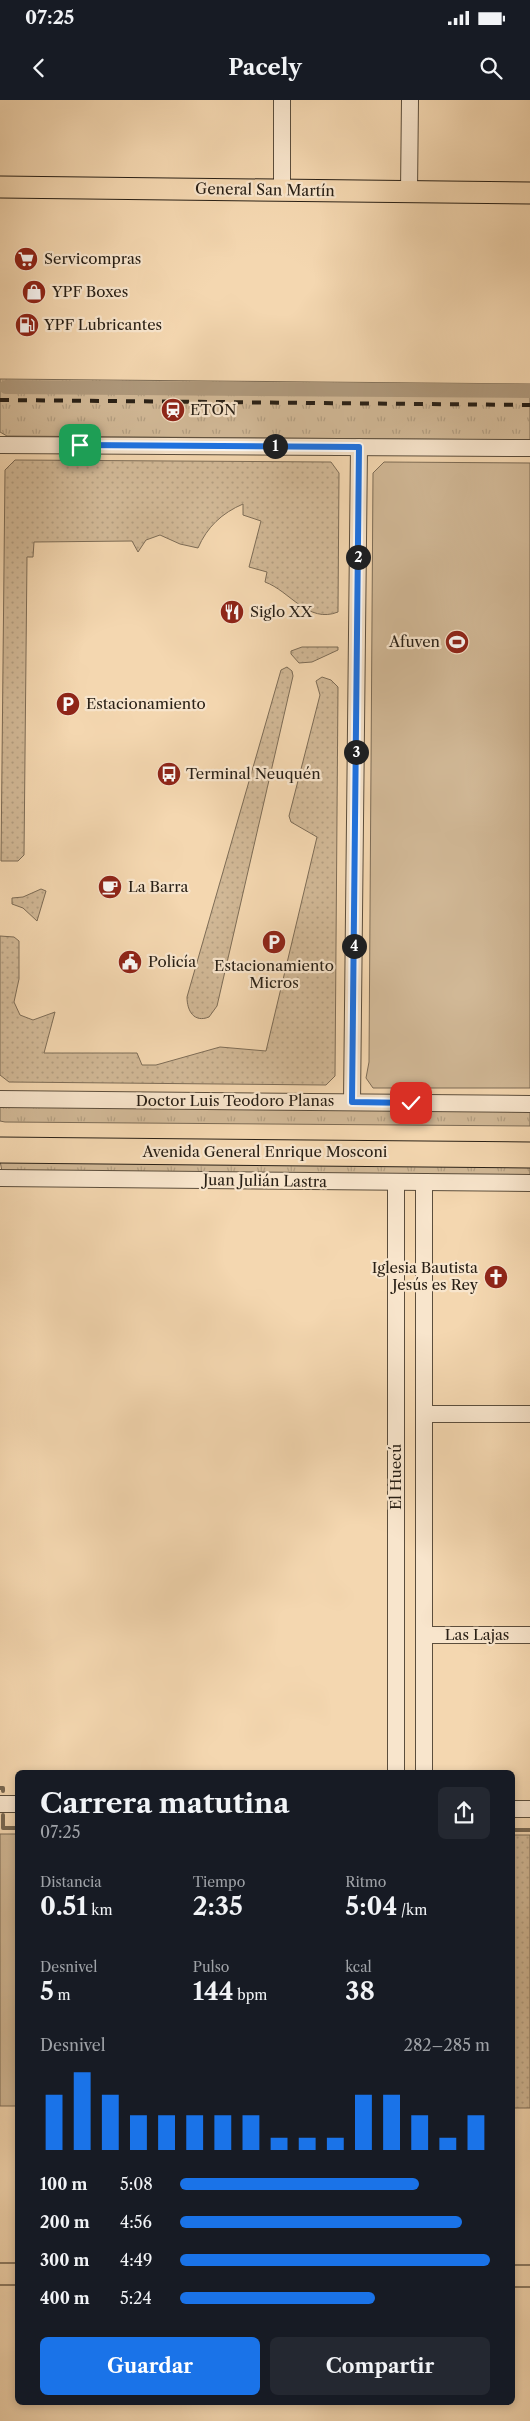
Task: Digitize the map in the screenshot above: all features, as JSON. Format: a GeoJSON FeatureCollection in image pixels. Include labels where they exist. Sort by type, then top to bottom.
{"type":"FeatureCollection","features":[{"type":"Feature","properties":{"kind":"highway","name":"Avenida General Enrique Mosconi"},"geometry":{"type":"LineString","coordinates":[[0,1135],[530,1139]]}},
{"type":"Feature","properties":{"kind":"highway","name":"Avenida General Enrique Mosconi"},"geometry":{"type":"LineString","coordinates":[[0,1150],[530,1155]]}},
{"type":"Feature","properties":{"kind":"main road","name":"General San Martín"},"geometry":{"type":"LineString","coordinates":[[0,187],[530,193]]}},
{"type":"Feature","properties":{"kind":"main road"},"geometry":{"type":"LineString","coordinates":[[0,2274],[15,2274]]}},
{"type":"Feature","properties":{"kind":"main road"},"geometry":{"type":"LineString","coordinates":[[515,2276],[530,2276]]}},
{"type":"Feature","properties":{"kind":"street"},"geometry":{"type":"LineString","coordinates":[[282,100],[282,190]]}},
{"type":"Feature","properties":{"kind":"street"},"geometry":{"type":"LineString","coordinates":[[409,192],[410,100]]}},
{"type":"Feature","properties":{"kind":"street"},"geometry":{"type":"LineString","coordinates":[[0,445],[530,448]]}},
{"type":"Feature","properties":{"kind":"street"},"geometry":{"type":"LineString","coordinates":[[352,1102],[359,447]]}},
{"type":"Feature","properties":{"kind":"street","name":"Doctor Luis Teodoro Planas"},"geometry":{"type":"LineString","coordinates":[[0,1099],[530,1104]]}},
{"type":"Feature","properties":{"kind":"street","name":"Juan Julián Lastra"},"geometry":{"type":"LineString","coordinates":[[0,1178],[530,1184]]}},
{"type":"Feature","properties":{"kind":"street","name":"El Huecú"},"geometry":{"type":"LineString","coordinates":[[396,1182],[396,1770]]}},
{"type":"Feature","properties":{"kind":"street","name":"El Huecú"},"geometry":{"type":"LineString","coordinates":[[424,1182],[424,1770]]}},
{"type":"Feature","properties":{"kind":"street"},"geometry":{"type":"LineString","coordinates":[[424,1414],[530,1414]]}},
{"type":"Feature","properties":{"kind":"street","name":"Las Lajas"},"geometry":{"type":"LineString","coordinates":[[424,1635],[530,1635]]}},
{"type":"Feature","properties":{"kind":"street"},"geometry":{"type":"LineString","coordinates":[[0,1804],[15,1804]]}},
{"type":"Feature","properties":{"kind":"street"},"geometry":{"type":"LineString","coordinates":[[515,1809],[530,1809]]}},
{"type":"Feature","properties":{"kind":"green space"},"geometry":{"type":"Polygon","coordinates":[[[0,379],[530,384],[530,440],[7,436],[0,432],[0,379]]]}},
{"type":"Feature","properties":{"kind":"green space"},"geometry":{"type":"Polygon","coordinates":[[[15,460],[331,462],[339,473],[338,612],[327,615],[317,614],[308,610],[274,586],[265,582],[267,572],[249,567],[261,521],[243,515],[243,504],[222,516],[211,527],[198,548],[180,544],[160,535],[146,540],[138,552],[132,541],[34,542],[33,557],[27,557],[24,855],[18,861],[1,861],[5,470],[15,460]]]}},
{"type":"Feature","properties":{"kind":"green space"},"geometry":{"type":"Polygon","coordinates":[[[384,462],[530,463],[530,1088],[373,1088],[366,1078],[369,1062],[373,473],[384,462]]]}},
{"type":"Feature","properties":{"kind":"green space"},"geometry":{"type":"Polygon","coordinates":[[[302,647],[338,647],[338,650],[312,662],[299,663],[291,654],[291,651],[302,647]]]}},
{"type":"Feature","properties":{"kind":"green space"},"geometry":{"type":"Polygon","coordinates":[[[287,667],[292,671],[293,676],[217,1006],[209,1017],[195,1017],[188,1007],[187,997],[281,670],[287,667]]]}},
{"type":"Feature","properties":{"kind":"green space"},"geometry":{"type":"Polygon","coordinates":[[[322,677],[331,680],[338,687],[335,1076],[326,1085],[9,1082],[0,1075],[0,936],[14,937],[19,941],[19,979],[14,1002],[20,1015],[33,1020],[55,1012],[44,1053],[137,1053],[142,1065],[156,1065],[220,1047],[266,1051],[317,837],[291,822],[289,816],[320,695],[316,681],[322,677]]]}},
{"type":"Feature","properties":{"kind":"green space"},"geometry":{"type":"Polygon","coordinates":[[[41,889],[46,891],[37,921],[23,908],[12,904],[12,898],[23,897],[41,889]]]}},
{"type":"Feature","properties":{"kind":"green space"},"geometry":{"type":"Polygon","coordinates":[[[0,1106],[530,1110],[530,1126],[5,1122],[0,1121],[0,1106]]]}},
{"type":"Feature","properties":{"kind":"green space"},"geometry":{"type":"Polygon","coordinates":[[[0,1161],[530,1166],[530,1177],[2,1171],[0,1161]]]}},
{"type":"Feature","properties":{"kind":"green space"},"geometry":{"type":"Polygon","coordinates":[[[0,1834],[15,1834],[15,2106],[0,2106],[0,1834]]]}},
{"type":"Feature","properties":{"kind":"green space"},"geometry":{"type":"Polygon","coordinates":[[[515,1835],[530,1835],[530,2108],[515,2108],[515,1835]]]}},
{"type":"Feature","properties":{"kind":"waterway"},"geometry":{"type":"LineString","coordinates":[[6,387],[530,391]]}},
{"type":"Feature","properties":{"kind":"waterway"},"geometry":{"type":"LineString","coordinates":[[0,1788],[3,1788],[3,1791]]}},
{"type":"Feature","properties":{"kind":"waterway"},"geometry":{"type":"LineString","coordinates":[[3,1815],[3,1828],[15,1828]]}},
{"type":"Feature","properties":{"kind":"waterway"},"geometry":{"type":"LineString","coordinates":[[515,1830],[530,1830]]}},
{"type":"Feature","properties":{"kind":"railway"},"geometry":{"type":"LineString","coordinates":[[0,400],[530,405]]}},
{"type":"Feature","properties":{"kind":"place","name":"Servicompras"},"geometry":{"type":"Point","coordinates":[26,259]}},
{"type":"Feature","properties":{"kind":"place","name":"YPF Boxes"},"geometry":{"type":"Point","coordinates":[34,292]}},
{"type":"Feature","properties":{"kind":"place","name":"YPF Lubricantes"},"geometry":{"type":"Point","coordinates":[27,325]}},
{"type":"Feature","properties":{"kind":"place","name":"ETON"},"geometry":{"type":"Point","coordinates":[173,410]}},
{"type":"Feature","properties":{"kind":"place","name":"Siglo XX"},"geometry":{"type":"Point","coordinates":[232,612]}},
{"type":"Feature","properties":{"kind":"place","name":"Afuven"},"geometry":{"type":"Point","coordinates":[457,642]}},
{"type":"Feature","properties":{"kind":"place","name":"Estacionamiento"},"geometry":{"type":"Point","coordinates":[68,704]}},
{"type":"Feature","properties":{"kind":"place","name":"Terminal Neuquén"},"geometry":{"type":"Point","coordinates":[169,774]}},
{"type":"Feature","properties":{"kind":"place","name":"La Barra"},"geometry":{"type":"Point","coordinates":[110,887]}},
{"type":"Feature","properties":{"kind":"place","name":"Estacionamiento Micros"},"geometry":{"type":"Point","coordinates":[274,942]}},
{"type":"Feature","properties":{"kind":"place","name":"Policía"},"geometry":{"type":"Point","coordinates":[130,962]}},
{"type":"Feature","properties":{"kind":"place","name":"Iglesia Bautista Jesús es Rey"},"geometry":{"type":"Point","coordinates":[496,1277]}},
{"type":"Feature","properties":{"kind":"route"},"geometry":{"type":"LineString","coordinates":[[80,445],[359,447],[352,1102],[411,1103]]}}]}
